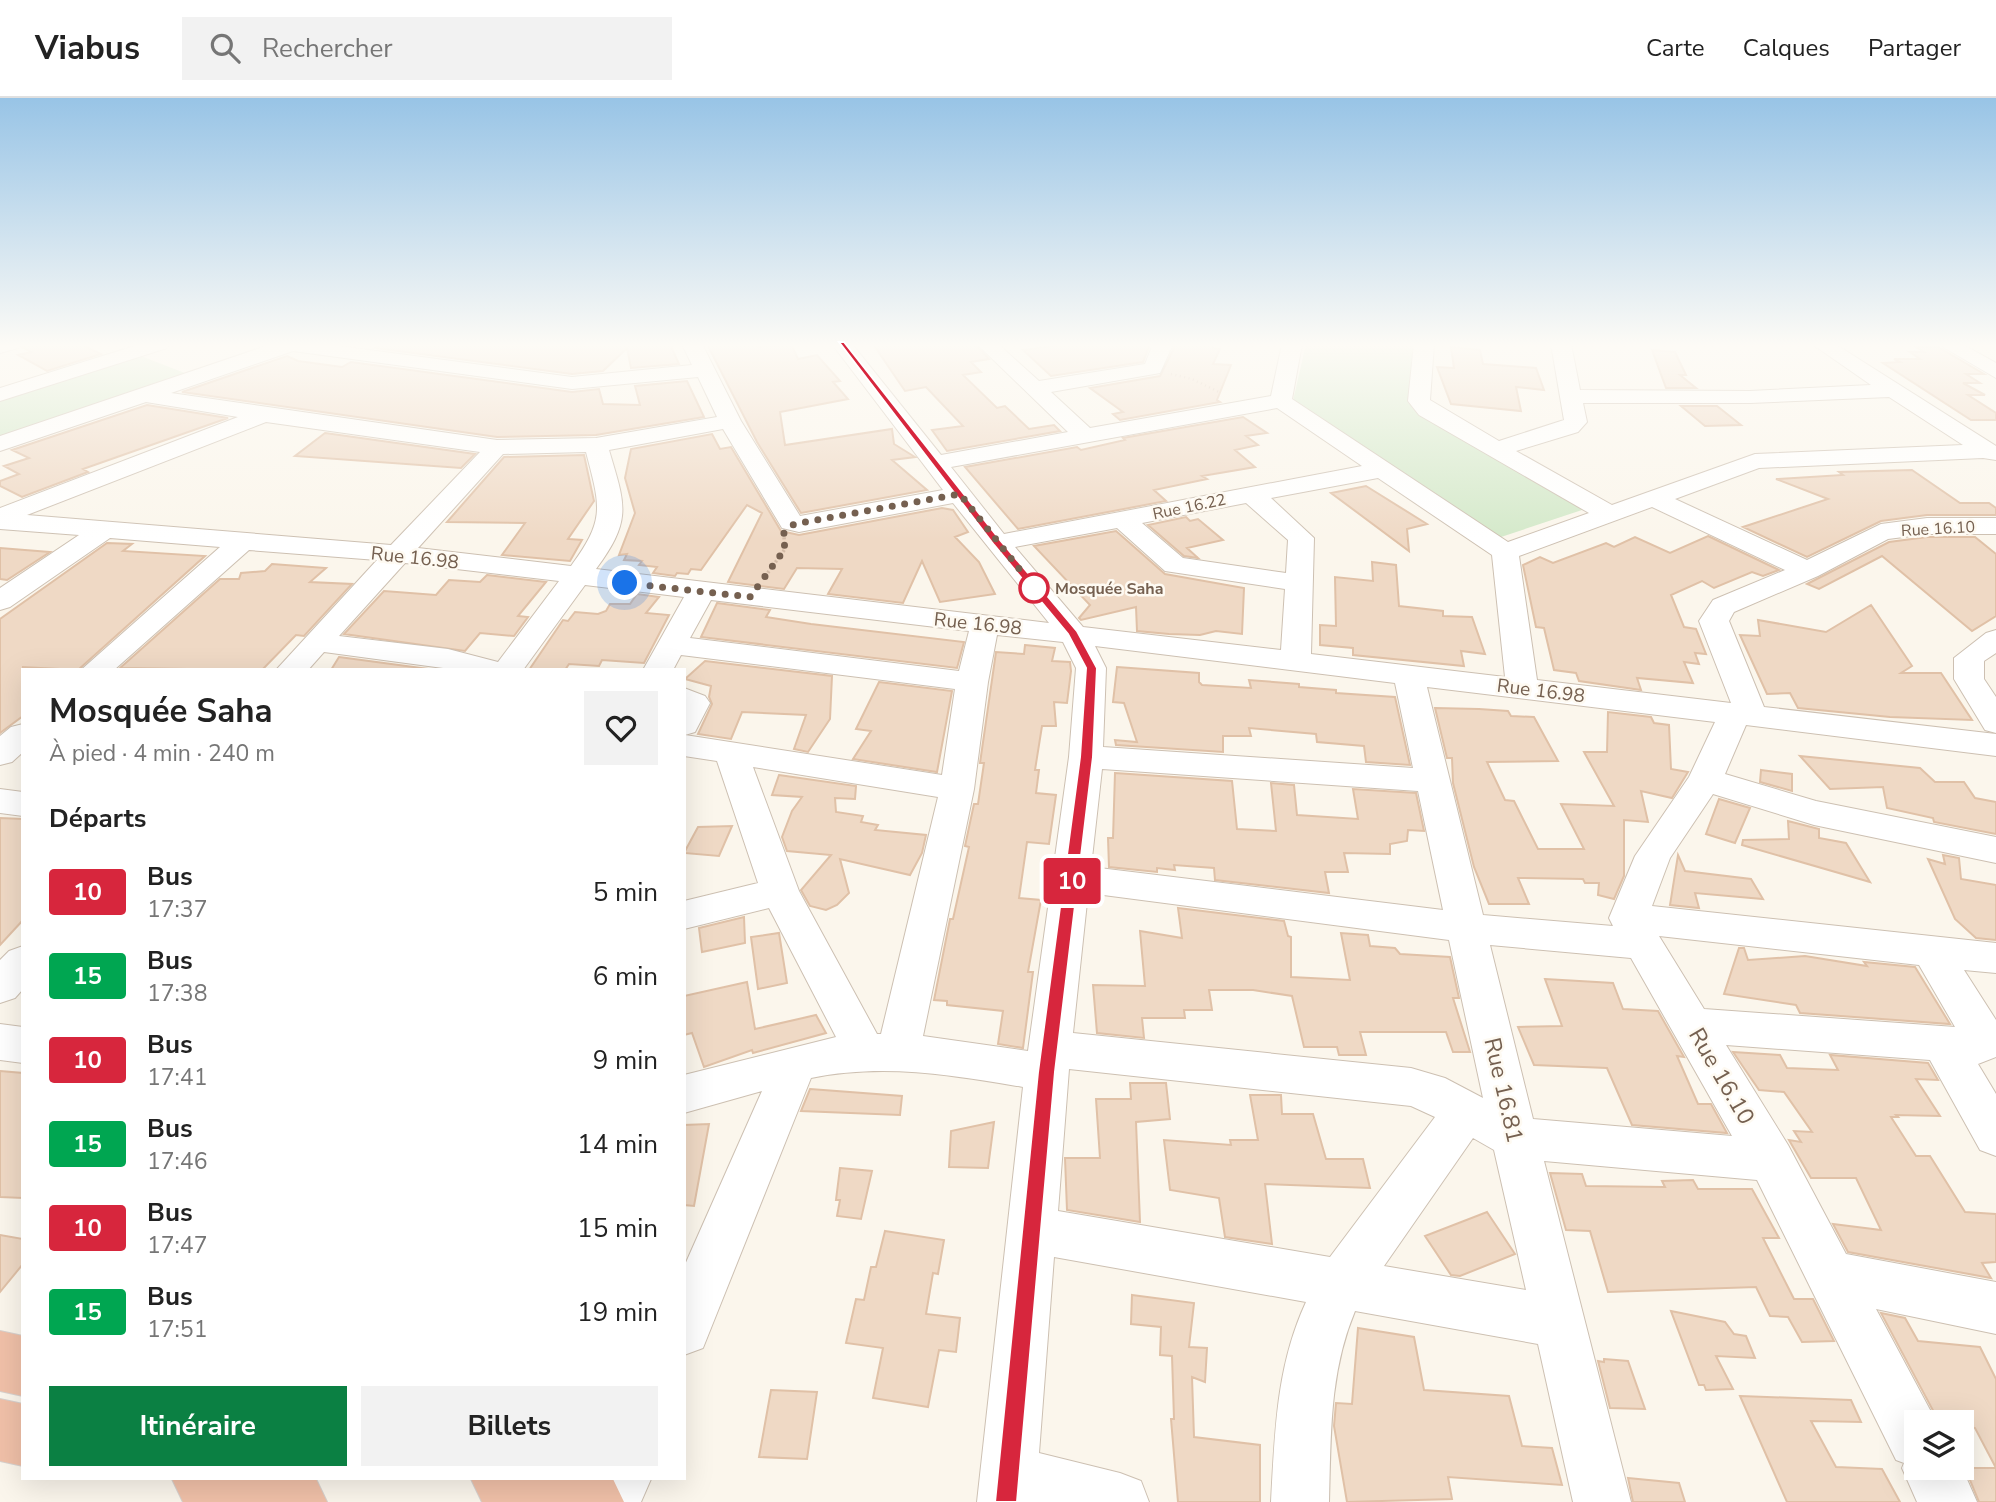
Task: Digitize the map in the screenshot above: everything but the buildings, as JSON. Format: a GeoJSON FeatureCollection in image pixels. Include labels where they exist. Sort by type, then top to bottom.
{"type":"FeatureCollection","features":[{"type":"Feature","properties":{"kind":"highway"},"geometry":{"type":"LineString","coordinates":[[0,1361],[21,1366]]}},
{"type":"Feature","properties":{"kind":"highway"},"geometry":{"type":"LineString","coordinates":[[0,1430],[21,1435]]}},
{"type":"Feature","properties":{"kind":"highway"},"geometry":{"type":"LineString","coordinates":[[208,1480],[295,1502]]}},
{"type":"Feature","properties":{"kind":"highway"},"geometry":{"type":"LineString","coordinates":[[507,1480],[592,1502]]}},
{"type":"Feature","properties":{"kind":"street"},"geometry":{"type":"LineString","coordinates":[[0,444],[101,410]]}},
{"type":"Feature","properties":{"kind":"street"},"geometry":{"type":"LineString","coordinates":[[231,410],[497,447],[596,445],[730,421]]}},
{"type":"Feature","properties":{"kind":"street"},"geometry":{"type":"LineString","coordinates":[[724,410],[759,473],[794,524],[960,494]]}},
{"type":"Feature","properties":{"kind":"street"},"geometry":{"type":"LineString","coordinates":[[894,410],[997,543],[1073,633],[1091,668],[1086,757],[1073,878],[1048,1060],[1007,1488],[1120,1502]]}},
{"type":"Feature","properties":{"kind":"street"},"geometry":{"type":"LineString","coordinates":[[1058,410],[1085,436]]}},
{"type":"Feature","properties":{"kind":"street"},"geometry":{"type":"LineString","coordinates":[[936,463],[1233,410]]}},
{"type":"Feature","properties":{"kind":"street"},"geometry":{"type":"LineString","coordinates":[[1292,410],[1505,552],[1522,687]]}},
{"type":"Feature","properties":{"kind":"street"},"geometry":{"type":"LineString","coordinates":[[1427,410],[1610,514]]}},
{"type":"Feature","properties":{"kind":"street"},"geometry":{"type":"LineString","coordinates":[[1494,450],[1570,428],[1577,414],[1576,410]]}},
{"type":"Feature","properties":{"kind":"street"},"geometry":{"type":"LineString","coordinates":[[1925,410],[1992,453]]}},
{"type":"Feature","properties":{"kind":"street"},"geometry":{"type":"LineString","coordinates":[[0,519],[264,415]]}},
{"type":"Feature","properties":{"kind":"street"},"geometry":{"type":"LineString","coordinates":[[509,668],[593,555],[611,520],[612,503],[596,445]]}},
{"type":"Feature","properties":{"kind":"street"},"geometry":{"type":"LineString","coordinates":[[293,668],[497,447]]}},
{"type":"Feature","properties":{"kind":"street"},"geometry":{"type":"LineString","coordinates":[[1505,552],[1755,461],[1773,458],[1992,453]]}},
{"type":"Feature","properties":{"kind":"street","name":"Rue 16.22"},"geometry":{"type":"LineString","coordinates":[[997,543],[1380,470]]}},
{"type":"Feature","properties":{"kind":"street"},"geometry":{"type":"LineString","coordinates":[[1250,493],[1301,538],[1296,662]]}},
{"type":"Feature","properties":{"kind":"street"},"geometry":{"type":"LineString","coordinates":[[1655,499],[1808,569]]}},
{"type":"Feature","properties":{"kind":"street","name":"Rue 16.98"},"geometry":{"type":"LineString","coordinates":[[0,519],[103,531],[399,554],[701,592],[1073,633],[1409,677],[1522,687],[1996,745]]}},
{"type":"Feature","properties":{"kind":"street"},"geometry":{"type":"LineString","coordinates":[[1123,520],[1175,565],[1298,583]]}},
{"type":"Feature","properties":{"kind":"street","name":"Rue 16.10"},"geometry":{"type":"LineString","coordinates":[[1743,716],[1714,621],[1723,606],[1808,569],[1881,532],[1927,526],[1996,526]]}},
{"type":"Feature","properties":{"kind":"street"},"geometry":{"type":"LineString","coordinates":[[0,601],[103,531]]}},
{"type":"Feature","properties":{"kind":"street"},"geometry":{"type":"LineString","coordinates":[[98,668],[242,542]]}},
{"type":"Feature","properties":{"kind":"street"},"geometry":{"type":"LineString","coordinates":[[701,592],[665,658],[972,681]]}},
{"type":"Feature","properties":{"kind":"street"},"geometry":{"type":"LineString","coordinates":[[882,1052],[957,789],[972,681],[985,624]]}},
{"type":"Feature","properties":{"kind":"street"},"geometry":{"type":"LineString","coordinates":[[1996,639],[1969,657],[1969,679],[1996,723]]}},
{"type":"Feature","properties":{"kind":"street"},"geometry":{"type":"LineString","coordinates":[[317,642],[473,667]]}},
{"type":"Feature","properties":{"kind":"street","name":"Rue 16.81"},"geometry":{"type":"LineString","coordinates":[[1409,677],[1602,1502]]}},
{"type":"Feature","properties":{"kind":"street"},"geometry":{"type":"LineString","coordinates":[[686,698],[694,703],[686,721]]}},
{"type":"Feature","properties":{"kind":"street"},"geometry":{"type":"LineString","coordinates":[[1635,931],[1653,856],[1743,716]]}},
{"type":"Feature","properties":{"kind":"street"},"geometry":{"type":"LineString","coordinates":[[0,754],[21,736]]}},
{"type":"Feature","properties":{"kind":"street"},"geometry":{"type":"LineString","coordinates":[[686,745],[732,755],[957,789]]}},
{"type":"Feature","properties":{"kind":"street"},"geometry":{"type":"LineString","coordinates":[[732,755],[779,891],[882,1052]]}},
{"type":"Feature","properties":{"kind":"street"},"geometry":{"type":"LineString","coordinates":[[1086,757],[1434,781]]}},
{"type":"Feature","properties":{"kind":"street"},"geometry":{"type":"LineString","coordinates":[[1704,780],[1814,813],[1996,850]]}},
{"type":"Feature","properties":{"kind":"street"},"geometry":{"type":"LineString","coordinates":[[0,801],[21,804]]}},
{"type":"Feature","properties":{"kind":"street"},"geometry":{"type":"LineString","coordinates":[[1073,878],[1468,928],[1635,931],[1931,950],[1996,958]]}},
{"type":"Feature","properties":{"kind":"street"},"geometry":{"type":"LineString","coordinates":[[686,914],[779,891]]}},
{"type":"Feature","properties":{"kind":"street","name":"Rue 16.10"},"geometry":{"type":"LineString","coordinates":[[1635,931],[1771,1160],[1834,1276],[1904,1416]]}},
{"type":"Feature","properties":{"kind":"street"},"geometry":{"type":"LineString","coordinates":[[1693,1025],[1978,1046],[1984,1042],[1931,950]]}},
{"type":"Feature","properties":{"kind":"street"},"geometry":{"type":"LineString","coordinates":[[0,987],[21,964]]}},
{"type":"Feature","properties":{"kind":"street"},"geometry":{"type":"LineString","coordinates":[[0,1042],[21,1045]]}},
{"type":"Feature","properties":{"kind":"street"},"geometry":{"type":"LineString","coordinates":[[1943,1043],[1996,1136]]}},
{"type":"Feature","properties":{"kind":"street"},"geometry":{"type":"LineString","coordinates":[[686,1093],[795,1064],[882,1052],[1048,1060],[1411,1087],[1429,1092],[1516,1138],[1771,1160]]}},
{"type":"Feature","properties":{"kind":"street"},"geometry":{"type":"LineString","coordinates":[[686,1324],[795,1064]]}},
{"type":"Feature","properties":{"kind":"street"},"geometry":{"type":"LineString","coordinates":[[1300,1502],[1305,1396],[1310,1363],[1319,1332],[1340,1285],[1465,1113]]}},
{"type":"Feature","properties":{"kind":"street"},"geometry":{"type":"LineString","coordinates":[[1032,1230],[1560,1322]]}},
{"type":"Feature","properties":{"kind":"street"},"geometry":{"type":"LineString","coordinates":[[1834,1276],[1996,1308]]}},
{"type":"Feature","properties":{"kind":"street"},"geometry":{"type":"LineString","coordinates":[[612,1502],[622,1480]]}},
{"type":"Feature","properties":{"kind":"street"},"geometry":{"type":"LineString","coordinates":[[1937,1480],[1948,1502]]}},
{"type":"Feature","properties":{"kind":"path"},"geometry":{"type":"LineString","coordinates":[[750,597],[785,549],[783,534],[794,524]]}},
{"type":"Feature","properties":{"kind":"green space"},"geometry":{"type":"Polygon","coordinates":[[[0,410],[99,410],[0,443],[0,410]]]}},
{"type":"Feature","properties":{"kind":"green space"},"geometry":{"type":"Polygon","coordinates":[[[1299,410],[1436,410],[1597,505],[1498,538],[1299,410]]]}},
{"type":"Feature","properties":{"kind":"bus line","name":"10"},"geometry":{"type":"LineString","coordinates":[[894,410],[997,543],[1073,633],[1091,668],[1086,757],[1047,1072],[1006,1502]]}},
{"type":"Feature","properties":{"kind":"place","name":"Mosquée Saha"},"geometry":{"type":"Point","coordinates":[1034,588]}},
{"type":"Feature","properties":{"kind":"route"},"geometry":{"type":"LineString","coordinates":[[625,583],[750,597],[785,549],[783,534],[794,524],[960,494],[1036,590],[1034,588]]}}]}
